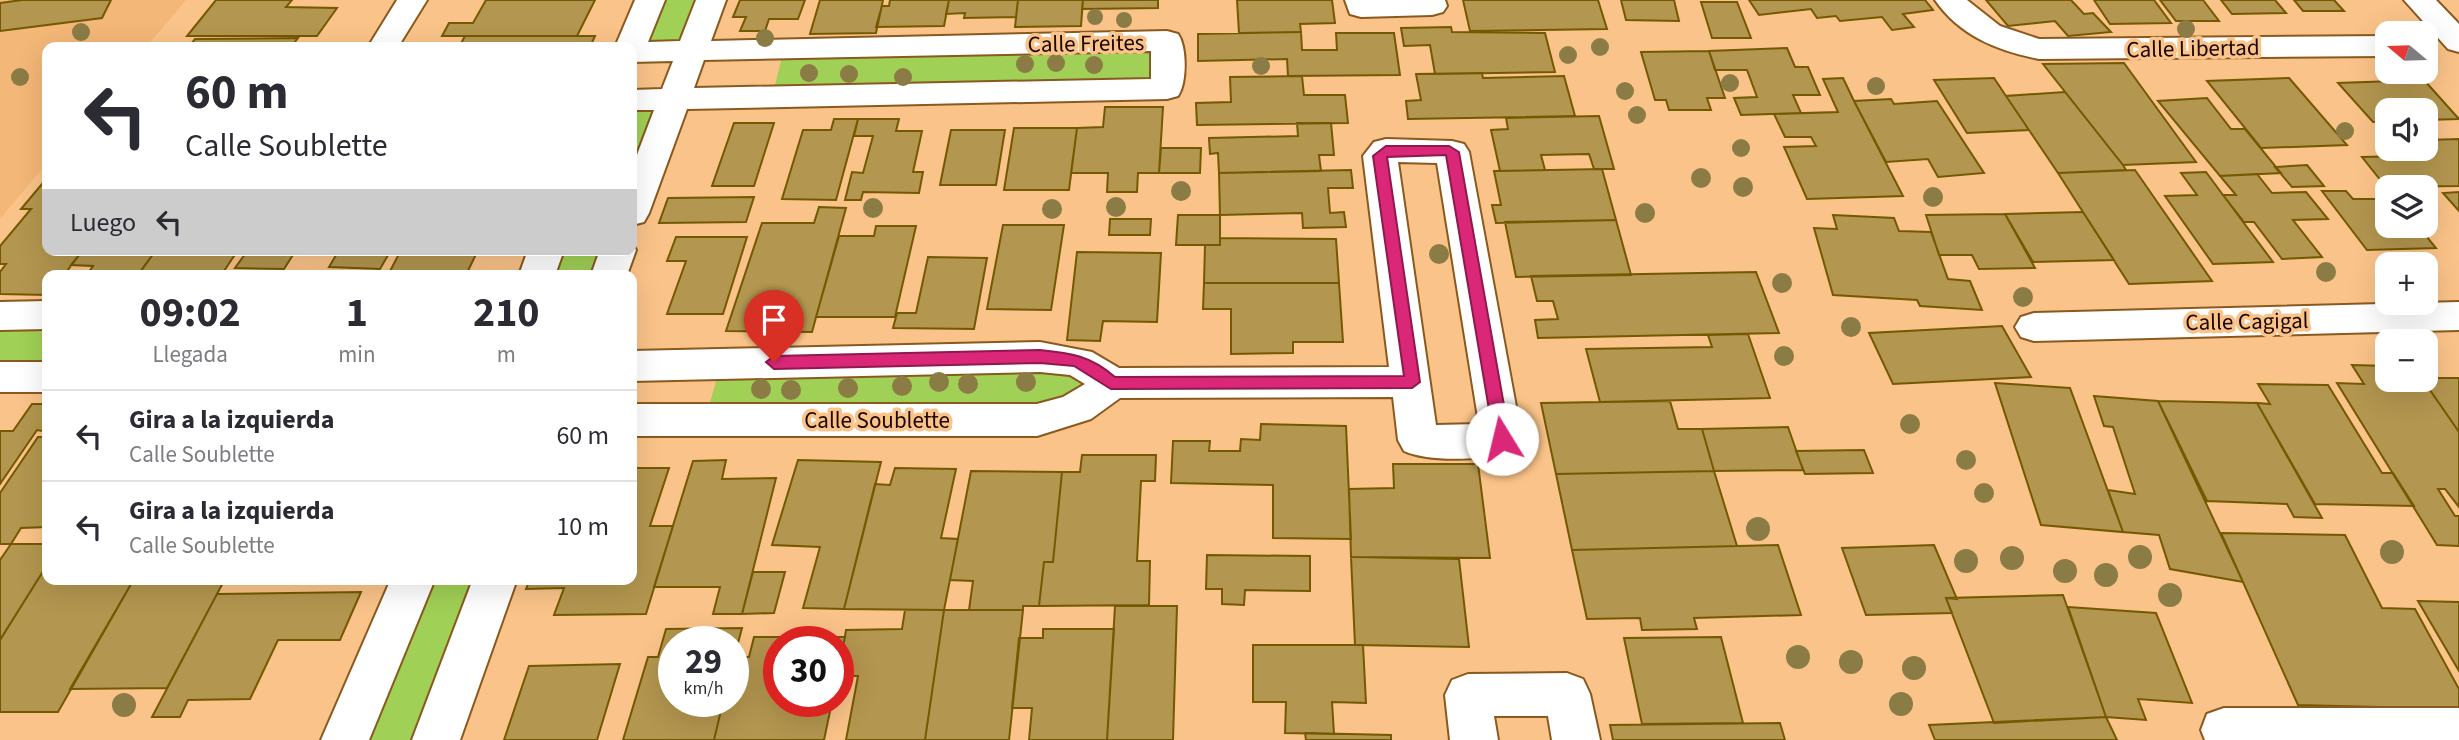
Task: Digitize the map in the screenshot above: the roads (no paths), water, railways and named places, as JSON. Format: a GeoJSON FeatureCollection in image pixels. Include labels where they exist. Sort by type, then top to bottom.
{"type":"FeatureCollection","features":[{"type":"Feature","properties":{"kind":"street"},"geometry":{"type":"LineString","coordinates":[[386,42],[412,0]]}},
{"type":"Feature","properties":{"kind":"street"},"geometry":{"type":"LineString","coordinates":[[632,42],[650,0]]}},
{"type":"Feature","properties":{"kind":"street"},"geometry":{"type":"LineString","coordinates":[[637,199],[712,0]]}},
{"type":"Feature","properties":{"kind":"street"},"geometry":{"type":"LineString","coordinates":[[1360,0],[1362,8],[1432,6],[1430,0]]}},
{"type":"Feature","properties":{"kind":"street","name":"Calle Libertad"},"geometry":{"type":"LineString","coordinates":[[1950,0],[1982,31],[2000,40],[2050,49],[2375,46]]}},
{"type":"Feature","properties":{"kind":"street"},"geometry":{"type":"LineString","coordinates":[[2418,0],[2459,43]]}},
{"type":"Feature","properties":{"kind":"street","name":"Calle Freites"},"geometry":{"type":"LineString","coordinates":[[637,52],[1167,41],[1167,89],[637,100]]}},
{"type":"Feature","properties":{"kind":"street"},"geometry":{"type":"LineString","coordinates":[[2438,44],[2459,43]]}},
{"type":"Feature","properties":{"kind":"street"},"geometry":{"type":"LineString","coordinates":[[1386,150],[1449,151],[1452,152],[1502,439],[1420,441],[1412,382],[1380,156],[1386,150]]}},
{"type":"Feature","properties":{"kind":"street"},"geometry":{"type":"LineString","coordinates":[[0,316],[42,315]]}},
{"type":"Feature","properties":{"kind":"street","name":"Calle Cagigal"},"geometry":{"type":"LineString","coordinates":[[2034,327],[2459,316]]}},
{"type":"Feature","properties":{"kind":"street"},"geometry":{"type":"LineString","coordinates":[[637,366],[1040,356],[1076,360],[1093,367],[1111,383],[1412,382]]}},
{"type":"Feature","properties":{"kind":"street"},"geometry":{"type":"LineString","coordinates":[[0,377],[42,377]]}},
{"type":"Feature","properties":{"kind":"street","name":"Calle Soublette"},"geometry":{"type":"LineString","coordinates":[[637,420],[1037,420],[1070,414],[1095,401],[1111,383]]}},
{"type":"Feature","properties":{"kind":"street"},"geometry":{"type":"LineString","coordinates":[[345,740],[410,585]]}},
{"type":"Feature","properties":{"kind":"street"},"geometry":{"type":"LineString","coordinates":[[436,740],[493,585]]}},
{"type":"Feature","properties":{"kind":"street"},"geometry":{"type":"LineString","coordinates":[[1474,740],[1468,695],[1567,694],[1576,740]]}},
{"type":"Feature","properties":{"kind":"street"},"geometry":{"type":"LineString","coordinates":[[2224,730],[2459,730]]}}]}
